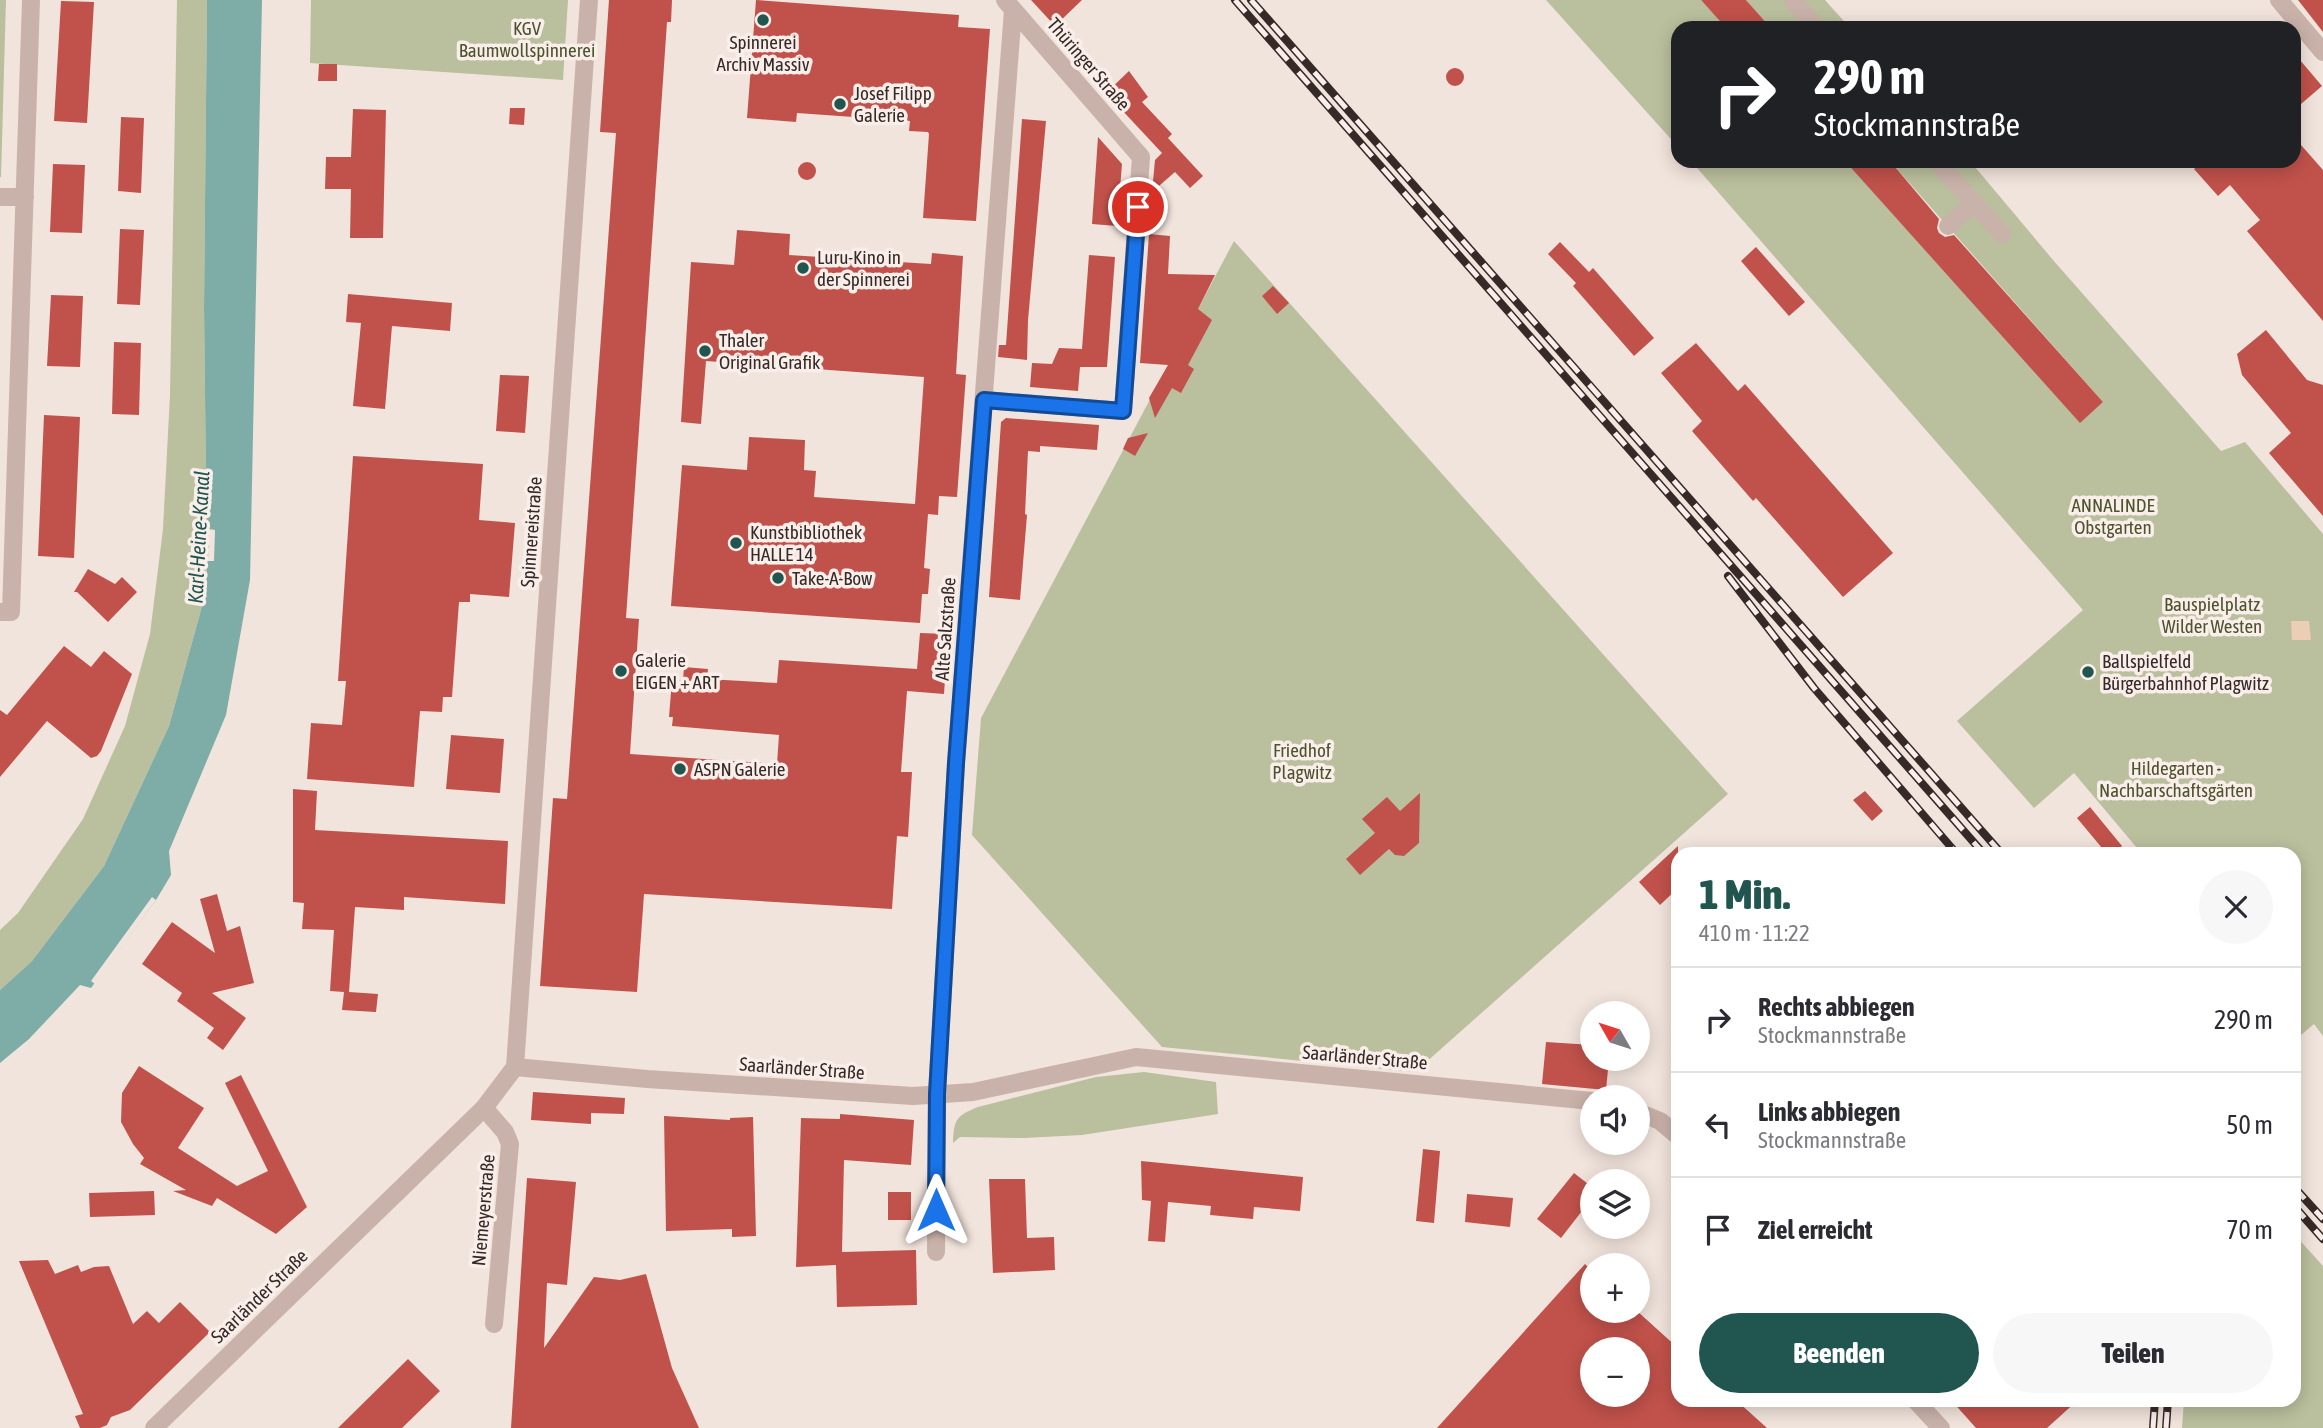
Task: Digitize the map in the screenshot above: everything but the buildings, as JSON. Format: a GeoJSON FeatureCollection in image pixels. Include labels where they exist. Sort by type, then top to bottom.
{"type":"FeatureCollection","features":[{"type":"Feature","properties":{"kind":"street"},"geometry":{"type":"LineString","coordinates":[[5,612],[9,409],[25,198],[31,0]]}},
{"type":"Feature","properties":{"kind":"street","name":"Spinnereistraße"},"geometry":{"type":"LineString","coordinates":[[515,1067],[589,0]]}},
{"type":"Feature","properties":{"kind":"street"},"geometry":{"type":"LineString","coordinates":[[1792,0],[1811,21]]}},
{"type":"Feature","properties":{"kind":"street"},"geometry":{"type":"LineString","coordinates":[[2279,0],[2297,21]]}},
{"type":"Feature","properties":{"kind":"street","name":"Thüringer Straße"},"geometry":{"type":"LineString","coordinates":[[984,400],[1123,411],[1141,157],[1009,5]]}},
{"type":"Feature","properties":{"kind":"street","name":"Alte Salzstraße"},"geometry":{"type":"LineString","coordinates":[[936,1252],[937,1094],[956,763],[984,400],[1009,5]]}},
{"type":"Feature","properties":{"kind":"street"},"geometry":{"type":"LineString","coordinates":[[2301,26],[2323,52]]}},
{"type":"Feature","properties":{"kind":"street"},"geometry":{"type":"LineString","coordinates":[[1942,168],[2002,234]]}},
{"type":"Feature","properties":{"kind":"street"},"geometry":{"type":"LineString","coordinates":[[0,197],[25,198]]}},
{"type":"Feature","properties":{"kind":"street"},"geometry":{"type":"LineString","coordinates":[[1948,226],[1973,203]]}},
{"type":"Feature","properties":{"kind":"street","name":"Saarländer Straße"},"geometry":{"type":"LineString","coordinates":[[154,1428],[484,1108],[515,1067],[673,1081],[913,1096],[973,1092],[1136,1057],[1580,1100]]}},
{"type":"Feature","properties":{"kind":"street","name":"Niemeyerstraße"},"geometry":{"type":"LineString","coordinates":[[484,1108],[505,1132],[510,1144],[494,1324]]}},
{"type":"Feature","properties":{"kind":"street"},"geometry":{"type":"LineString","coordinates":[[1650,1117],[1671,1131]]}},
{"type":"Feature","properties":{"kind":"street"},"geometry":{"type":"LineString","coordinates":[[1922,1407],[1941,1428]]}},
{"type":"Feature","properties":{"kind":"green space"},"geometry":{"type":"Polygon","coordinates":[[[0,0],[6,0],[1,177],[0,177],[0,0]]]}},
{"type":"Feature","properties":{"kind":"green space","name":"Karl-Heine-Kanal"},"geometry":{"type":"Polygon","coordinates":[[[177,0],[207,0],[204,307],[207,570],[201,610],[169,726],[104,866],[32,961],[0,990],[0,930],[18,913],[83,819],[125,726],[150,634],[163,529],[170,395],[177,0]]]}},
{"type":"Feature","properties":{"kind":"green space","name":"KGV Baumwollspinnerei"},"geometry":{"type":"Polygon","coordinates":[[[311,0],[568,0],[563,80],[310,63],[311,0]]]}},
{"type":"Feature","properties":{"kind":"green space"},"geometry":{"type":"Polygon","coordinates":[[[1546,0],[1701,0],[1720,21],[1671,21],[1671,139],[1546,0]]]}},
{"type":"Feature","properties":{"kind":"green space"},"geometry":{"type":"Polygon","coordinates":[[[1746,0],[1825,0],[1844,21],[1765,21],[1746,0]]]}},
{"type":"Feature","properties":{"kind":"green space"},"geometry":{"type":"Polygon","coordinates":[[[1697,168],[1852,168],[2080,422],[2103,402],[1896,168],[1976,168],[2221,451],[2245,442],[2323,534],[2323,1036],[2314,1024],[2301,1035],[2301,847],[2136,847],[2074,773],[2034,808],[1957,721],[2083,610],[1697,168]]]}},
{"type":"Feature","properties":{"kind":"green space","name":"Friedhof Plagwitz"},"geometry":{"type":"Polygon","coordinates":[[[1234,241],[1728,794],[1415,1072],[1162,1047],[972,835],[981,718],[1234,241]]]}},
{"type":"Feature","properties":{"kind":"green space"},"geometry":{"type":"Polygon","coordinates":[[[1144,1072],[1216,1082],[1218,1114],[1082,1135],[960,1137],[953,1143],[958,1119],[978,1107],[1096,1077],[1144,1072]]]}},
{"type":"Feature","properties":{"kind":"green space"},"geometry":{"type":"Polygon","coordinates":[[[2301,1242],[2323,1266],[2323,1428],[2182,1428],[2184,1407],[2301,1407],[2301,1242]]]}},
{"type":"Feature","properties":{"kind":"sand"},"geometry":{"type":"Polygon","coordinates":[[[2291,621],[2309,621],[2311,640],[2292,640],[2291,621]]]}},
{"type":"Feature","properties":{"kind":"water"},"geometry":{"type":"Polygon","coordinates":[[[207,0],[262,0],[250,580],[226,715],[169,851],[171,875],[156,900],[91,988],[80,985],[29,1039],[0,1063],[0,990],[32,961],[104,866],[169,726],[201,610],[207,570],[204,307],[207,0]]]}},
{"type":"Feature","properties":{"kind":"pier"},"geometry":{"type":"Polygon","coordinates":[[[209,529],[215,530],[214,561],[208,561],[209,529]]]}},
{"type":"Feature","properties":{"kind":"pier"},"geometry":{"type":"Polygon","coordinates":[[[152,897],[156,900],[95,984],[91,981],[152,897]]]}},
{"type":"Feature","properties":{"kind":"railway"},"geometry":{"type":"LineString","coordinates":[[1235,0],[1978,847]]}},
{"type":"Feature","properties":{"kind":"railway"},"geometry":{"type":"LineString","coordinates":[[1251,0],[1996,847]]}},
{"type":"Feature","properties":{"kind":"railway"},"geometry":{"type":"LineString","coordinates":[[1728,576],[1814,688],[1951,847]]}},
{"type":"Feature","properties":{"kind":"railway"},"geometry":{"type":"LineString","coordinates":[[2301,1195],[2323,1219]]}},
{"type":"Feature","properties":{"kind":"railway"},"geometry":{"type":"LineString","coordinates":[[2301,1214],[2323,1239]]}},
{"type":"Feature","properties":{"kind":"railway"},"geometry":{"type":"LineString","coordinates":[[2153,1428],[2154,1407]]}},
{"type":"Feature","properties":{"kind":"railway"},"geometry":{"type":"LineString","coordinates":[[2166,1428],[2168,1407]]}},
{"type":"Feature","properties":{"kind":"place","name":"Spinnerei Archiv Massiv"},"geometry":{"type":"Point","coordinates":[763,20]}},
{"type":"Feature","properties":{"kind":"place","name":"Josef Filipp Galerie"},"geometry":{"type":"Point","coordinates":[840,104]}},
{"type":"Feature","properties":{"kind":"place","name":"Luru-Kino in der Spinnerei"},"geometry":{"type":"Point","coordinates":[803,268]}},
{"type":"Feature","properties":{"kind":"place","name":"Thaler Original Grafik"},"geometry":{"type":"Point","coordinates":[705,351]}},
{"type":"Feature","properties":{"kind":"place","name":"Kunstbibliothek HALLE 14"},"geometry":{"type":"Point","coordinates":[736,543]}},
{"type":"Feature","properties":{"kind":"place","name":"Take-A-Bow"},"geometry":{"type":"Point","coordinates":[778,578]}},
{"type":"Feature","properties":{"kind":"place","name":"Galerie EIGEN + ART"},"geometry":{"type":"Point","coordinates":[621,671]}},
{"type":"Feature","properties":{"kind":"place","name":"Ballspielfeld Bürgerbahnhof Plagwitz"},"geometry":{"type":"Point","coordinates":[2088,672]}},
{"type":"Feature","properties":{"kind":"place","name":"ASPN Galerie"},"geometry":{"type":"Point","coordinates":[680,769]}},
{"type":"Feature","properties":{"kind":"route"},"geometry":{"type":"LineString","coordinates":[[936,1210],[937,1094],[956,763],[984,400],[1123,411],[1138,207]]}},
{"type":"Feature","properties":{"kind":"park label","name":"ANNALINDE Obstgarten"},"geometry":{"type":"Point","coordinates":[2113,516]}},
{"type":"Feature","properties":{"kind":"park label","name":"Bauspielplatz Wilder Westen"},"geometry":{"type":"Point","coordinates":[2212,615]}},
{"type":"Feature","properties":{"kind":"park label","name":"Hildegarten - Nachbarschaftsgärten"},"geometry":{"type":"Point","coordinates":[2176,779]}}]}
